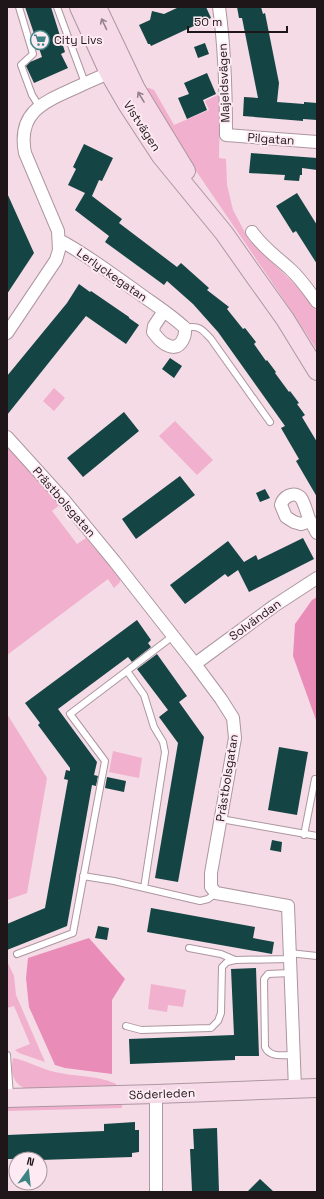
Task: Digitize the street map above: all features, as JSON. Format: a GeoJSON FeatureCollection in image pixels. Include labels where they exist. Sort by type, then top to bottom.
{"type":"FeatureCollection","features":[{"type":"Feature","properties":{"kind":"main road","name":"Vistvägen"},"geometry":{"type":"LineString","coordinates":[[79,7],[117,69]]}},
{"type":"Feature","properties":{"kind":"main road","name":"Vistvägen"},"geometry":{"type":"LineString","coordinates":[[97,7],[127,104],[161,156],[224,233],[285,320],[317,370]]}},
{"type":"Feature","properties":{"kind":"main road","name":"Söderleden"},"geometry":{"type":"LineString","coordinates":[[8,1098],[317,1088]]}},
{"type":"Feature","properties":{"kind":"street","name":"Majeldsvägen"},"geometry":{"type":"LineString","coordinates":[[219,7],[226,99],[226,136]]}},
{"type":"Feature","properties":{"kind":"street"},"geometry":{"type":"LineString","coordinates":[[7,333],[56,260],[59,250],[58,231],[28,162],[24,148],[24,133],[26,126],[30,117],[39,106],[50,99],[117,69]]}},
{"type":"Feature","properties":{"kind":"street","name":"Pilgatan"},"geometry":{"type":"LineString","coordinates":[[226,136],[317,142]]}},
{"type":"Feature","properties":{"kind":"street"},"geometry":{"type":"LineString","coordinates":[[252,232],[259,243],[290,270],[317,302]]}},
{"type":"Feature","properties":{"kind":"street","name":"Lerlyckegatan"},"geometry":{"type":"LineString","coordinates":[[59,240],[77,250],[164,311],[185,328]]}},
{"type":"Feature","properties":{"kind":"street"},"geometry":{"type":"LineString","coordinates":[[164,311],[154,326],[153,332],[160,340],[168,346],[175,347],[184,339],[185,328]]}},
{"type":"Feature","properties":{"kind":"street","name":"Prästbolsgatan"},"geometry":{"type":"LineString","coordinates":[[7,437],[64,500],[131,582],[195,664],[233,718],[235,738],[210,880],[211,887],[216,893]]}},
{"type":"Feature","properties":{"kind":"street"},"geometry":{"type":"LineString","coordinates":[[310,520],[317,533]]}},
{"type":"Feature","properties":{"kind":"street","name":"Solvändan"},"geometry":{"type":"LineString","coordinates":[[195,664],[274,606],[317,578]]}},
{"type":"Feature","properties":{"kind":"street"},"geometry":{"type":"LineString","coordinates":[[216,893],[288,906],[295,1089]]}},
{"type":"Feature","properties":{"kind":"street"},"geometry":{"type":"LineString","coordinates":[[156,1094],[156,1192]]}},
{"type":"Feature","properties":{"kind":"lane"},"geometry":{"type":"LineString","coordinates":[[19,7],[33,54],[21,65],[32,95],[39,106]]}},
{"type":"Feature","properties":{"kind":"lane"},"geometry":{"type":"LineString","coordinates":[[57,7],[85,84]]}},
{"type":"Feature","properties":{"kind":"lane"},"geometry":{"type":"LineString","coordinates":[[185,328],[194,326],[202,330],[211,339],[270,422]]}},
{"type":"Feature","properties":{"kind":"lane"},"geometry":{"type":"LineString","coordinates":[[17,954],[73,933],[105,761],[70,714],[173,636]]}},
{"type":"Feature","properties":{"kind":"lane"},"geometry":{"type":"LineString","coordinates":[[127,671],[144,695],[154,727],[163,742],[165,752],[144,888]]}},
{"type":"Feature","properties":{"kind":"lane"},"geometry":{"type":"LineString","coordinates":[[304,835],[315,779]]}},
{"type":"Feature","properties":{"kind":"lane"},"geometry":{"type":"LineString","coordinates":[[220,819],[304,835],[317,836]]}},
{"type":"Feature","properties":{"kind":"lane"},"geometry":{"type":"LineString","coordinates":[[83,876],[200,901],[208,899],[216,893]]}},
{"type":"Feature","properties":{"kind":"lane"},"geometry":{"type":"LineString","coordinates":[[189,948],[221,954],[235,960]]}},
{"type":"Feature","properties":{"kind":"lane"},"geometry":{"type":"LineString","coordinates":[[126,1026],[141,1030],[211,1028],[218,1021],[221,1013],[222,967],[227,962],[235,960],[289,956],[317,956]]}},
{"type":"Feature","properties":{"kind":"lane"},"geometry":{"type":"LineString","coordinates":[[290,973],[268,974],[264,979],[265,1047],[267,1052],[275,1055],[294,1055]]}},
{"type":"Feature","properties":{"kind":"lane"},"geometry":{"type":"LineString","coordinates":[[7,1055],[8,1098]]}},
{"type":"Feature","properties":{"kind":"shaded area"},"geometry":{"type":"Polygon","coordinates":[[[149,88],[154,90],[174,125],[209,110],[205,101],[220,94],[219,158],[226,159],[227,185],[233,210],[249,240],[307,296],[317,312],[317,350],[190,162],[146,89],[149,88]]]}},
{"type":"Feature","properties":{"kind":"shaded area"},"geometry":{"type":"Polygon","coordinates":[[[54,388],[65,398],[54,411],[43,401],[54,388]]]}},
{"type":"Feature","properties":{"kind":"shaded area"},"geometry":{"type":"Polygon","coordinates":[[[175,421],[213,460],[197,475],[159,436],[175,421]]]}},
{"type":"Feature","properties":{"kind":"shaded area"},"geometry":{"type":"Polygon","coordinates":[[[7,447],[61,504],[52,511],[77,544],[86,538],[120,578],[120,582],[114,588],[108,579],[7,655],[7,447]]]}},
{"type":"Feature","properties":{"kind":"shaded area"},"geometry":{"type":"Polygon","coordinates":[[[317,597],[317,726],[293,656],[295,624],[312,600],[317,597]]]}},
{"type":"Feature","properties":{"kind":"shaded area"},"geometry":{"type":"Polygon","coordinates":[[[7,714],[47,778],[27,893],[7,900],[7,714]]]}},
{"type":"Feature","properties":{"kind":"shaded area"},"geometry":{"type":"Polygon","coordinates":[[[113,751],[142,758],[139,778],[109,772],[113,751]]]}},
{"type":"Feature","properties":{"kind":"shaded area"},"geometry":{"type":"Polygon","coordinates":[[[89,938],[125,979],[112,1000],[112,1074],[65,1068],[55,1065],[29,1007],[26,978],[28,958],[89,938]]]}},
{"type":"Feature","properties":{"kind":"shaded area"},"geometry":{"type":"Polygon","coordinates":[[[7,961],[14,976],[16,995],[45,1062],[19,1053],[15,1050],[30,1044],[14,1006],[7,1008],[7,961]]]}},
{"type":"Feature","properties":{"kind":"shaded area"},"geometry":{"type":"Polygon","coordinates":[[[151,984],[186,990],[183,1007],[168,1005],[167,1012],[148,1009],[151,984]]]}},
{"type":"Feature","properties":{"kind":"shaded area"},"geometry":{"type":"Polygon","coordinates":[[[13,1058],[55,1072],[109,1081],[116,1084],[116,1087],[28,1089],[19,1085],[14,1078],[12,1073],[13,1058]]]}},
{"type":"Feature","properties":{"kind":"shaded area"},"geometry":{"type":"Polygon","coordinates":[[[122,1104],[122,1108],[7,1111],[7,1106],[122,1104]]]}},
{"type":"Feature","properties":{"kind":"building"},"geometry":{"type":"Polygon","coordinates":[[[25,7],[51,7],[65,52],[61,54],[68,68],[34,83],[26,66],[30,62],[42,57],[25,7]]]}},
{"type":"Feature","properties":{"kind":"building"},"geometry":{"type":"Polygon","coordinates":[[[179,7],[206,7],[211,18],[151,46],[148,44],[139,25],[150,20],[152,11],[164,14],[179,7]]]}},
{"type":"Feature","properties":{"kind":"building"},"geometry":{"type":"Polygon","coordinates":[[[237,7],[261,7],[263,14],[265,13],[279,83],[277,102],[304,104],[304,102],[317,103],[317,120],[303,119],[303,121],[243,116],[244,97],[258,98],[242,18],[239,18],[237,7]]]}},
{"type":"Feature","properties":{"kind":"building"},"geometry":{"type":"Polygon","coordinates":[[[205,43],[209,54],[198,58],[194,47],[205,43]]]}},
{"type":"Feature","properties":{"kind":"building"},"geometry":{"type":"Polygon","coordinates":[[[207,73],[216,94],[203,100],[207,110],[187,119],[178,98],[189,94],[184,83],[207,73]]]}},
{"type":"Feature","properties":{"kind":"building"},"geometry":{"type":"Polygon","coordinates":[[[84,144],[113,158],[102,181],[99,180],[92,196],[122,219],[119,223],[177,267],[181,263],[209,288],[207,290],[229,307],[227,309],[256,342],[254,344],[276,372],[275,373],[289,392],[290,391],[299,403],[297,404],[305,415],[302,417],[317,442],[317,497],[296,461],[299,459],[281,428],[285,426],[218,332],[193,304],[167,281],[164,285],[105,242],[109,236],[75,210],[85,193],[68,185],[76,169],[73,167],[84,144]]]}},
{"type":"Feature","properties":{"kind":"building"},"geometry":{"type":"Polygon","coordinates":[[[251,153],[317,158],[317,170],[302,168],[302,175],[300,175],[299,181],[284,180],[285,175],[249,173],[251,153]]]}},
{"type":"Feature","properties":{"kind":"building"},"geometry":{"type":"Polygon","coordinates":[[[7,193],[34,253],[7,294],[7,193]]]}},
{"type":"Feature","properties":{"kind":"building"},"geometry":{"type":"Polygon","coordinates":[[[297,193],[317,225],[317,264],[296,231],[293,233],[276,206],[297,193]]]}},
{"type":"Feature","properties":{"kind":"building"},"geometry":{"type":"Polygon","coordinates":[[[79,284],[139,325],[126,344],[86,316],[7,415],[7,376],[67,303],[79,284]]]}},
{"type":"Feature","properties":{"kind":"building"},"geometry":{"type":"Polygon","coordinates":[[[170,358],[182,366],[174,378],[162,369],[170,358]]]}},
{"type":"Feature","properties":{"kind":"building"},"geometry":{"type":"Polygon","coordinates":[[[124,412],[139,431],[83,477],[67,458],[124,412]]]}},
{"type":"Feature","properties":{"kind":"building"},"geometry":{"type":"Polygon","coordinates":[[[180,476],[195,495],[136,539],[122,519],[180,476]]]}},
{"type":"Feature","properties":{"kind":"building"},"geometry":{"type":"Polygon","coordinates":[[[265,489],[270,498],[260,502],[256,493],[265,489]]]}},
{"type":"Feature","properties":{"kind":"building"},"geometry":{"type":"Polygon","coordinates":[[[303,538],[314,559],[249,592],[238,570],[228,577],[225,574],[185,604],[170,585],[228,541],[244,562],[256,555],[258,560],[303,538]]]}},
{"type":"Feature","properties":{"kind":"building"},"geometry":{"type":"Polygon","coordinates":[[[137,620],[151,640],[148,643],[151,647],[132,662],[128,657],[58,709],[97,762],[94,775],[98,776],[96,786],[92,785],[67,926],[7,950],[7,924],[45,908],[68,780],[64,779],[66,770],[70,771],[70,768],[38,725],[40,723],[25,703],[137,620]]]}},
{"type":"Feature","properties":{"kind":"building"},"geometry":{"type":"Polygon","coordinates":[[[157,654],[187,696],[179,702],[204,737],[178,882],[155,878],[178,743],[159,717],[168,710],[137,669],[157,654]]]}},
{"type":"Feature","properties":{"kind":"building"},"geometry":{"type":"Polygon","coordinates":[[[279,747],[308,752],[297,815],[268,810],[279,747]]]}},
{"type":"Feature","properties":{"kind":"building"},"geometry":{"type":"Polygon","coordinates":[[[107,777],[126,781],[124,792],[105,788],[107,777]]]}},
{"type":"Feature","properties":{"kind":"building"},"geometry":{"type":"Polygon","coordinates":[[[272,840],[282,842],[281,852],[270,850],[272,840]]]}},
{"type":"Feature","properties":{"kind":"building"},"geometry":{"type":"Polygon","coordinates":[[[151,908],[255,927],[253,938],[274,942],[272,954],[147,932],[151,908]]]}},
{"type":"Feature","properties":{"kind":"building"},"geometry":{"type":"Polygon","coordinates":[[[98,926],[109,928],[107,940],[95,938],[98,926]]]}},
{"type":"Feature","properties":{"kind":"building"},"geometry":{"type":"Polygon","coordinates":[[[256,968],[259,1056],[235,1056],[235,1060],[130,1064],[129,1039],[234,1035],[231,969],[256,968]]]}},
{"type":"Feature","properties":{"kind":"building"},"geometry":{"type":"Polygon","coordinates":[[[135,1122],[135,1130],[139,1130],[139,1152],[132,1153],[132,1157],[48,1160],[48,1151],[8,1151],[7,1159],[7,1135],[104,1131],[104,1124],[135,1122]]]}},
{"type":"Feature","properties":{"kind":"building"},"geometry":{"type":"Polygon","coordinates":[[[217,1128],[219,1192],[192,1191],[190,1149],[194,1149],[193,1129],[217,1128]]]}},
{"type":"Feature","properties":{"kind":"building"},"geometry":{"type":"Polygon","coordinates":[[[260,1179],[274,1192],[247,1192],[260,1179]]]}},
{"type":"Feature","properties":{"kind":"place","name":"City Livs"},"geometry":{"type":"Point","coordinates":[40,40]}}]}
